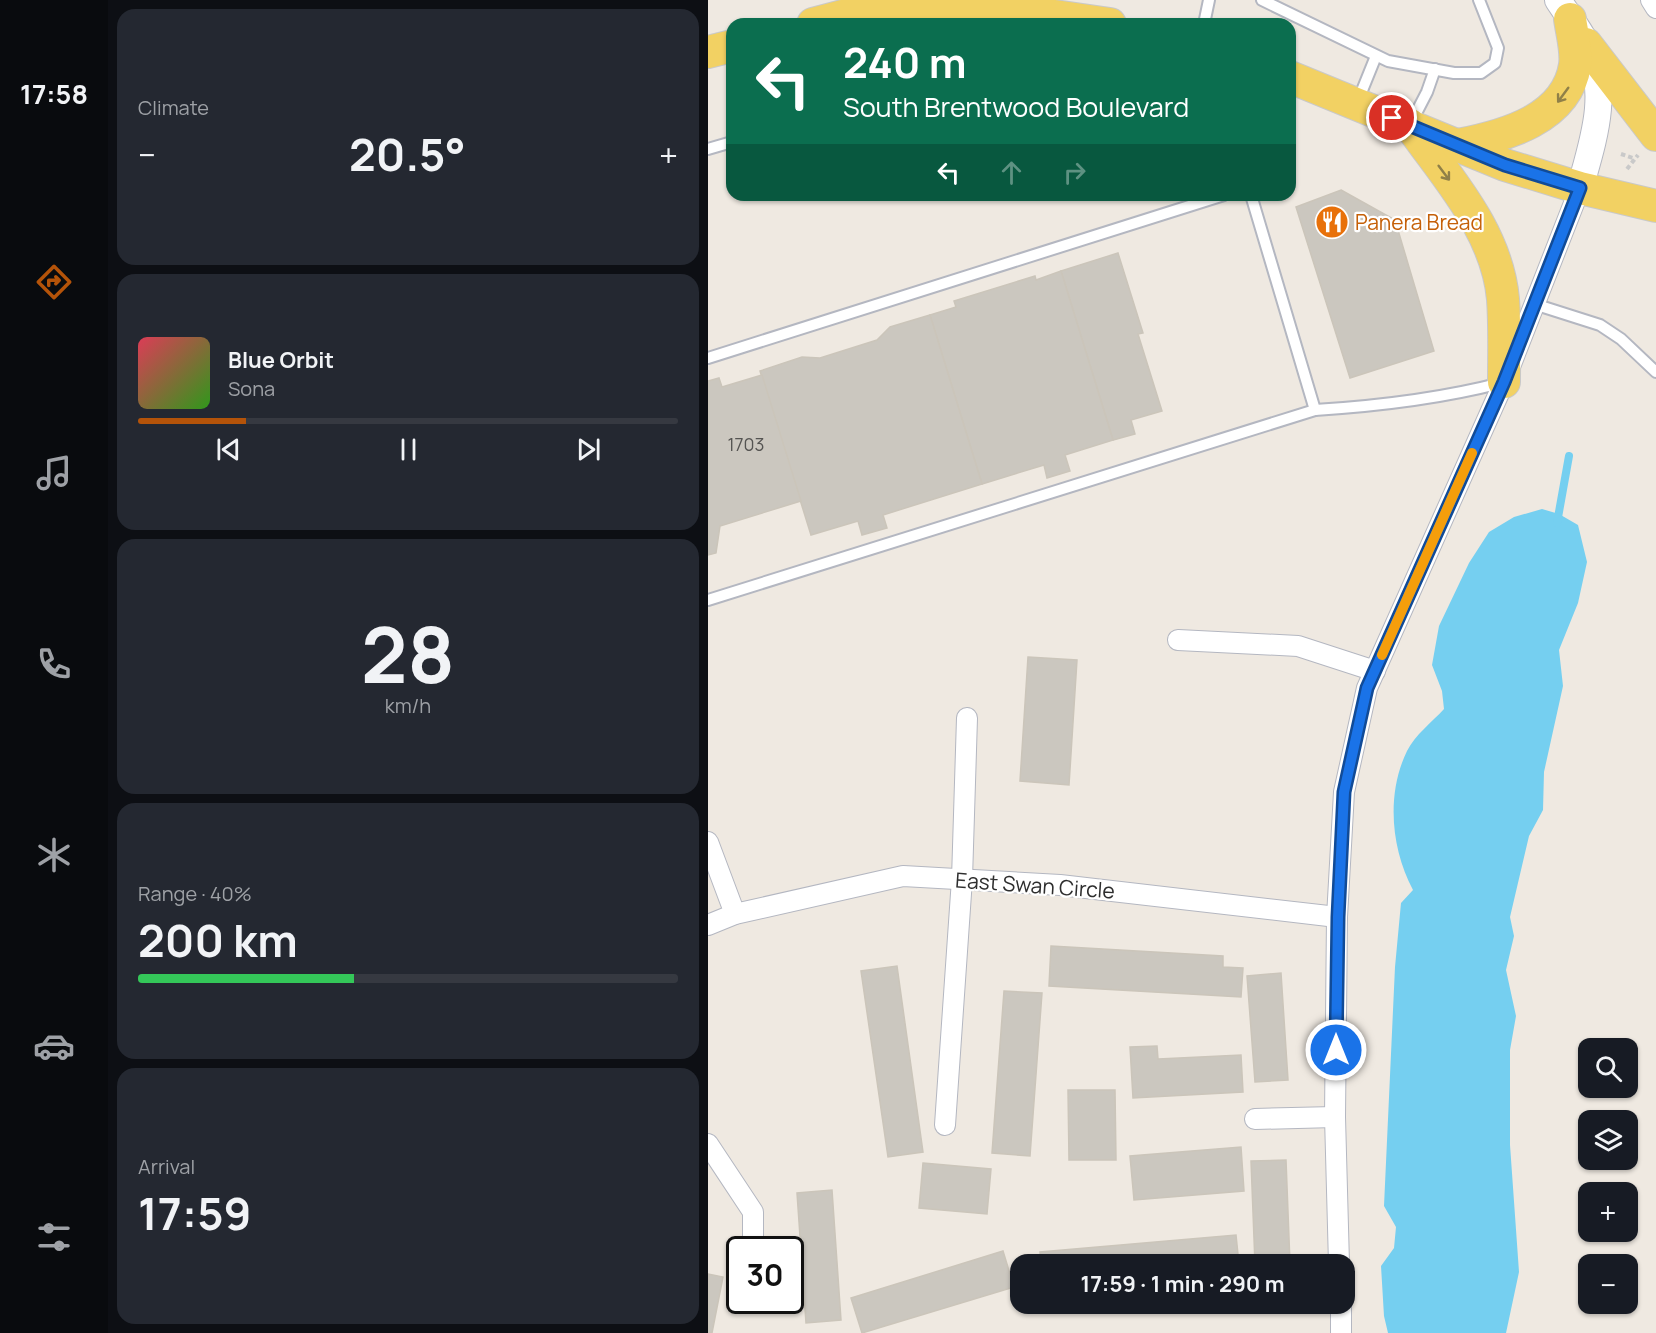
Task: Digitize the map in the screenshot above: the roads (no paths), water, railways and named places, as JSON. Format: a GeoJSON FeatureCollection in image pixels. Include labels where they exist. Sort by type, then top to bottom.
{"type":"FeatureCollection","features":[{"type":"Feature","properties":{"kind":"main road"},"geometry":{"type":"LineString","coordinates":[[826,18],[853,6],[1005,9],[1068,18]]}},
{"type":"Feature","properties":{"kind":"main road"},"geometry":{"type":"LineString","coordinates":[[1572,21],[1656,135]]}},
{"type":"Feature","properties":{"kind":"main road"},"geometry":{"type":"LineString","coordinates":[[1458,145],[1501,135],[1549,112],[1563,99],[1572,83],[1576,62],[1572,21]]}},
{"type":"Feature","properties":{"kind":"main road"},"geometry":{"type":"LineString","coordinates":[[708,52],[726,48]]}},
{"type":"Feature","properties":{"kind":"main road"},"geometry":{"type":"LineString","coordinates":[[1296,79],[1505,165],[1580,188],[1656,206]]}},
{"type":"Feature","properties":{"kind":"main road"},"geometry":{"type":"LineString","coordinates":[[1410,125],[1470,209],[1489,247],[1503,298],[1504,382]]}},
{"type":"Feature","properties":{"kind":"street"},"geometry":{"type":"LineString","coordinates":[[1651,0],[1656,8]]}},
{"type":"Feature","properties":{"kind":"street"},"geometry":{"type":"LineString","coordinates":[[1339,1254],[1335,1117],[1338,917],[1344,792],[1367,688],[1504,382],[1580,188],[1598,124],[1599,90],[1594,64],[1572,21]]}},
{"type":"Feature","properties":{"kind":"street"},"geometry":{"type":"LineString","coordinates":[[1178,640],[1298,646],[1375,671]]}},
{"type":"Feature","properties":{"kind":"street"},"geometry":{"type":"LineString","coordinates":[[945,1125],[962,879],[967,718]]}},
{"type":"Feature","properties":{"kind":"street"},"geometry":{"type":"LineString","coordinates":[[708,842],[735,914]]}},
{"type":"Feature","properties":{"kind":"street","name":"East Swan Circle"},"geometry":{"type":"LineString","coordinates":[[708,925],[735,914],[903,876],[1060,885],[1338,917]]}},
{"type":"Feature","properties":{"kind":"street"},"geometry":{"type":"LineString","coordinates":[[1255,1119],[1335,1117]]}},
{"type":"Feature","properties":{"kind":"street"},"geometry":{"type":"LineString","coordinates":[[708,1144],[753,1212],[753,1236]]}},
{"type":"Feature","properties":{"kind":"street"},"geometry":{"type":"LineString","coordinates":[[1341,1314],[1341,1333]]}},
{"type":"Feature","properties":{"kind":"lane"},"geometry":{"type":"LineString","coordinates":[[1205,18],[1209,0]]}},
{"type":"Feature","properties":{"kind":"lane"},"geometry":{"type":"LineString","coordinates":[[1262,0],[1388,62],[1454,73],[1481,73],[1495,63],[1498,48],[1479,0]]}},
{"type":"Feature","properties":{"kind":"lane"},"geometry":{"type":"LineString","coordinates":[[1357,103],[1376,56]]}},
{"type":"Feature","properties":{"kind":"lane"},"geometry":{"type":"LineString","coordinates":[[1410,125],[1427,92],[1435,69]]}},
{"type":"Feature","properties":{"kind":"lane"},"geometry":{"type":"LineString","coordinates":[[708,149],[726,144]]}},
{"type":"Feature","properties":{"kind":"lane"},"geometry":{"type":"LineString","coordinates":[[708,358],[1205,201]]}},
{"type":"Feature","properties":{"kind":"lane"},"geometry":{"type":"LineString","coordinates":[[1253,201],[1315,410]]}},
{"type":"Feature","properties":{"kind":"lane"},"geometry":{"type":"LineString","coordinates":[[1534,304],[1600,325],[1621,339],[1656,372]]}},
{"type":"Feature","properties":{"kind":"lane"},"geometry":{"type":"LineString","coordinates":[[708,600],[1315,410],[1396,405],[1451,396],[1504,382]]}},
{"type":"Feature","properties":{"kind":"water"},"geometry":{"type":"Polygon","coordinates":[[[1542,509],[1559,514],[1578,525],[1587,562],[1578,603],[1559,650],[1563,686],[1544,772],[1543,810],[1529,836],[1510,917],[1514,936],[1506,970],[1516,1016],[1510,1050],[1510,1145],[1519,1272],[1506,1333],[1388,1333],[1384,1316],[1381,1266],[1394,1248],[1396,1227],[1384,1206],[1395,967],[1401,903],[1413,890],[1400,857],[1396,839],[1394,803],[1396,785],[1400,768],[1410,745],[1444,709],[1442,691],[1432,665],[1439,626],[1469,563],[1489,532],[1514,517],[1542,509]]]}},
{"type":"Feature","properties":{"kind":"waterway"},"geometry":{"type":"LineString","coordinates":[[1557,523],[1569,456]]}},
{"type":"Feature","properties":{"kind":"place","name":"Panera Bread"},"geometry":{"type":"Point","coordinates":[1332,222]}}]}
